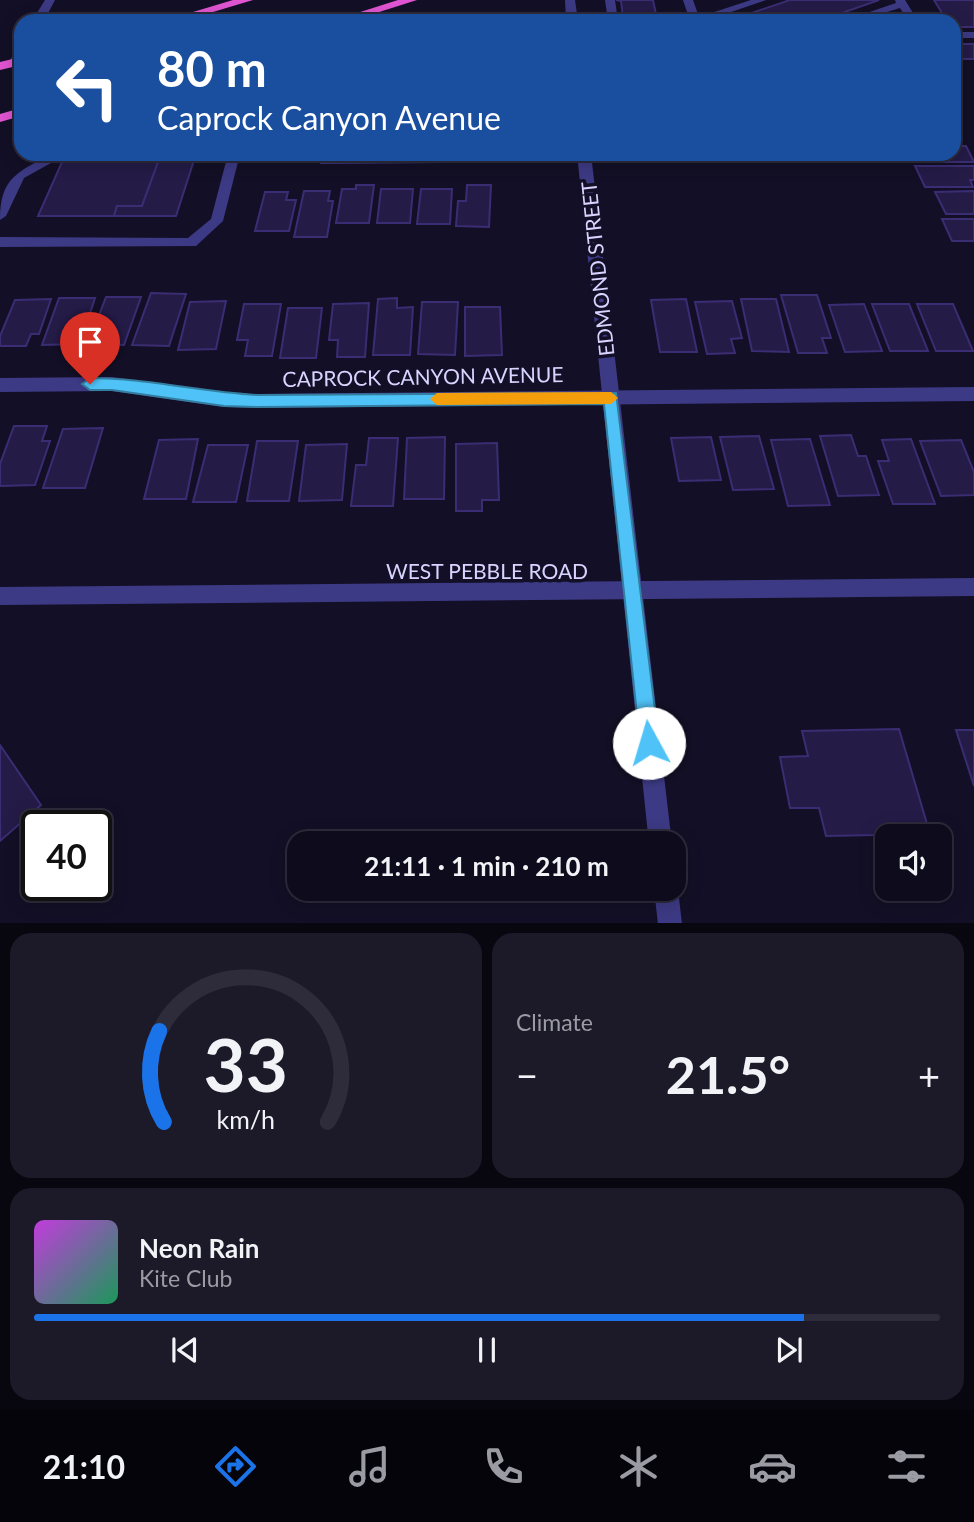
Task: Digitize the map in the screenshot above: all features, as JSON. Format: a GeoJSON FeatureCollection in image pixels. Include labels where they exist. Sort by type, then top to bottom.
{"type":"FeatureCollection","features":[{"type":"Feature","properties":{"kind":"highway"},"geometry":{"type":"LineString","coordinates":[[195,14],[247,0]]}},
{"type":"Feature","properties":{"kind":"highway"},"geometry":{"type":"LineString","coordinates":[[362,14],[411,0]]}},
{"type":"Feature","properties":{"kind":"street","name":"EDMOND STREET"},"geometry":{"type":"LineString","coordinates":[[585,161],[660,831]]}},
{"type":"Feature","properties":{"kind":"street","name":"CAPROCK CANYON AVENUE"},"geometry":{"type":"LineString","coordinates":[[0,385],[112,384],[224,400],[258,401],[974,394]]}},
{"type":"Feature","properties":{"kind":"street","name":"WEST PEBBLE ROAD"},"geometry":{"type":"LineString","coordinates":[[0,596],[974,587]]}},
{"type":"Feature","properties":{"kind":"street"},"geometry":{"type":"LineString","coordinates":[[667,901],[670,923]]}},
{"type":"Feature","properties":{"kind":"lane"},"geometry":{"type":"LineString","coordinates":[[717,14],[761,0]]}},
{"type":"Feature","properties":{"kind":"lane"},"geometry":{"type":"LineString","coordinates":[[868,14],[901,2]]}},
{"type":"Feature","properties":{"kind":"lane"},"geometry":{"type":"LineString","coordinates":[[0,216],[19,176],[48,161]]}},
{"type":"Feature","properties":{"kind":"lane"},"geometry":{"type":"LineString","coordinates":[[0,242],[191,243],[216,221],[232,161]]}},
{"type":"Feature","properties":{"kind":"building"},"geometry":{"type":"Polygon","coordinates":[[[616,0],[653,0],[656,14],[623,14],[621,1],[616,0]]]}},
{"type":"Feature","properties":{"kind":"building"},"geometry":{"type":"Polygon","coordinates":[[[790,0],[879,0],[839,14],[749,14],[790,0]]]}},
{"type":"Feature","properties":{"kind":"building"},"geometry":{"type":"Polygon","coordinates":[[[934,0],[974,0],[974,27],[961,27],[961,14],[943,14],[934,0]]]}},
{"type":"Feature","properties":{"kind":"building"},"geometry":{"type":"Polygon","coordinates":[[[961,44],[974,44],[974,59],[961,59],[961,44]]]}},
{"type":"Feature","properties":{"kind":"building"},"geometry":{"type":"Polygon","coordinates":[[[961,146],[966,146],[974,162],[922,162],[961,161],[961,146]]]}},
{"type":"Feature","properties":{"kind":"building"},"geometry":{"type":"Polygon","coordinates":[[[158,161],[142,206],[117,206],[114,216],[38,216],[62,162],[158,161]]]}},
{"type":"Feature","properties":{"kind":"building"},"geometry":{"type":"Polygon","coordinates":[[[158,161],[194,161],[176,216],[114,216],[117,206],[142,206],[158,161]]]}},
{"type":"Feature","properties":{"kind":"building"},"geometry":{"type":"Polygon","coordinates":[[[915,166],[974,166],[974,180],[970,180],[973,187],[925,187],[915,166]]]}},
{"type":"Feature","properties":{"kind":"building"},"geometry":{"type":"Polygon","coordinates":[[[356,185],[374,185],[369,223],[336,223],[342,189],[356,189],[356,185]]]}},
{"type":"Feature","properties":{"kind":"building"},"geometry":{"type":"Polygon","coordinates":[[[467,185],[491,185],[489,227],[456,226],[458,201],[466,201],[467,185]]]}},
{"type":"Feature","properties":{"kind":"building"},"geometry":{"type":"Polygon","coordinates":[[[381,189],[413,189],[410,223],[377,223],[381,189]]]}},
{"type":"Feature","properties":{"kind":"building"},"geometry":{"type":"Polygon","coordinates":[[[421,189],[452,189],[450,224],[417,224],[421,189]]]}},
{"type":"Feature","properties":{"kind":"building"},"geometry":{"type":"Polygon","coordinates":[[[304,191],[330,191],[328,201],[333,201],[327,237],[294,237],[304,191]]]}},
{"type":"Feature","properties":{"kind":"building"},"geometry":{"type":"Polygon","coordinates":[[[974,191],[974,214],[946,214],[935,192],[974,191]]]}},
{"type":"Feature","properties":{"kind":"building"},"geometry":{"type":"Polygon","coordinates":[[[265,192],[288,192],[286,200],[296,200],[289,231],[255,231],[265,192]]]}},
{"type":"Feature","properties":{"kind":"building"},"geometry":{"type":"Polygon","coordinates":[[[942,219],[974,219],[974,241],[952,241],[942,219]]]}},
{"type":"Feature","properties":{"kind":"building"},"geometry":{"type":"Polygon","coordinates":[[[151,293],[186,294],[169,346],[132,345],[151,293]]]}},
{"type":"Feature","properties":{"kind":"building"},"geometry":{"type":"Polygon","coordinates":[[[781,295],[817,295],[831,338],[822,338],[827,353],[798,353],[781,295]]]}},
{"type":"Feature","properties":{"kind":"building"},"geometry":{"type":"Polygon","coordinates":[[[106,297],[141,297],[124,345],[88,344],[106,297]]]}},
{"type":"Feature","properties":{"kind":"building"},"geometry":{"type":"Polygon","coordinates":[[[59,298],[95,298],[80,344],[42,345],[59,298]]]}},
{"type":"Feature","properties":{"kind":"building"},"geometry":{"type":"Polygon","coordinates":[[[397,298],[397,308],[413,307],[410,355],[373,355],[378,299],[397,298]]]}},
{"type":"Feature","properties":{"kind":"building"},"geometry":{"type":"Polygon","coordinates":[[[51,299],[39,334],[31,334],[26,346],[0,346],[0,336],[15,300],[51,299]]]}},
{"type":"Feature","properties":{"kind":"building"},"geometry":{"type":"Polygon","coordinates":[[[686,299],[697,352],[660,352],[651,300],[686,299]]]}},
{"type":"Feature","properties":{"kind":"building"},"geometry":{"type":"Polygon","coordinates":[[[741,299],[776,299],[789,352],[752,351],[741,299]]]}},
{"type":"Feature","properties":{"kind":"building"},"geometry":{"type":"Polygon","coordinates":[[[226,301],[216,349],[178,350],[190,302],[226,301]]]}},
{"type":"Feature","properties":{"kind":"building"},"geometry":{"type":"Polygon","coordinates":[[[732,301],[742,338],[731,339],[735,353],[707,354],[695,302],[732,301]]]}},
{"type":"Feature","properties":{"kind":"building"},"geometry":{"type":"Polygon","coordinates":[[[422,302],[458,302],[455,355],[418,354],[422,302]]]}},
{"type":"Feature","properties":{"kind":"building"},"geometry":{"type":"Polygon","coordinates":[[[369,303],[365,357],[337,357],[338,340],[329,340],[333,304],[369,303]]]}},
{"type":"Feature","properties":{"kind":"building"},"geometry":{"type":"Polygon","coordinates":[[[244,304],[281,304],[272,356],[245,356],[248,340],[237,340],[244,304]]]}},
{"type":"Feature","properties":{"kind":"building"},"geometry":{"type":"Polygon","coordinates":[[[864,304],[882,351],[845,352],[829,305],[864,304]]]}},
{"type":"Feature","properties":{"kind":"building"},"geometry":{"type":"Polygon","coordinates":[[[872,304],[909,304],[928,351],[890,351],[872,304]]]}},
{"type":"Feature","properties":{"kind":"building"},"geometry":{"type":"Polygon","coordinates":[[[917,304],[953,304],[973,351],[936,351],[917,304]]]}},
{"type":"Feature","properties":{"kind":"building"},"geometry":{"type":"Polygon","coordinates":[[[465,307],[500,307],[502,355],[465,356],[465,307]]]}},
{"type":"Feature","properties":{"kind":"building"},"geometry":{"type":"Polygon","coordinates":[[[288,308],[322,308],[316,358],[280,358],[288,308]]]}},
{"type":"Feature","properties":{"kind":"building"},"geometry":{"type":"Polygon","coordinates":[[[14,426],[47,426],[42,441],[50,441],[35,485],[0,486],[0,464],[14,426]]]}},
{"type":"Feature","properties":{"kind":"building"},"geometry":{"type":"Polygon","coordinates":[[[103,428],[85,488],[43,488],[63,429],[103,428]]]}},
{"type":"Feature","properties":{"kind":"building"},"geometry":{"type":"Polygon","coordinates":[[[851,435],[858,456],[866,456],[879,495],[838,496],[820,436],[851,435]]]}},
{"type":"Feature","properties":{"kind":"building"},"geometry":{"type":"Polygon","coordinates":[[[759,436],[774,489],[733,490],[720,437],[759,436]]]}},
{"type":"Feature","properties":{"kind":"building"},"geometry":{"type":"Polygon","coordinates":[[[445,437],[444,499],[404,499],[407,438],[445,437]]]}},
{"type":"Feature","properties":{"kind":"building"},"geometry":{"type":"Polygon","coordinates":[[[711,437],[721,480],[679,481],[671,438],[711,437]]]}},
{"type":"Feature","properties":{"kind":"building"},"geometry":{"type":"Polygon","coordinates":[[[369,438],[398,438],[393,506],[351,506],[356,465],[366,465],[369,438]]]}},
{"type":"Feature","properties":{"kind":"building"},"geometry":{"type":"Polygon","coordinates":[[[198,439],[186,499],[144,499],[159,440],[198,439]]]}},
{"type":"Feature","properties":{"kind":"building"},"geometry":{"type":"Polygon","coordinates":[[[810,439],[830,505],[788,506],[771,440],[810,439]]]}},
{"type":"Feature","properties":{"kind":"building"},"geometry":{"type":"Polygon","coordinates":[[[911,439],[935,504],[893,504],[878,461],[889,461],[882,440],[911,439]]]}},
{"type":"Feature","properties":{"kind":"building"},"geometry":{"type":"Polygon","coordinates":[[[961,440],[974,472],[974,495],[941,496],[920,441],[961,440]]]}},
{"type":"Feature","properties":{"kind":"building"},"geometry":{"type":"Polygon","coordinates":[[[257,441],[298,441],[289,501],[247,501],[257,441]]]}},
{"type":"Feature","properties":{"kind":"building"},"geometry":{"type":"Polygon","coordinates":[[[497,443],[499,500],[482,500],[482,511],[456,511],[456,444],[497,443]]]}},
{"type":"Feature","properties":{"kind":"building"},"geometry":{"type":"Polygon","coordinates":[[[347,444],[342,500],[299,501],[306,445],[347,444]]]}},
{"type":"Feature","properties":{"kind":"building"},"geometry":{"type":"Polygon","coordinates":[[[208,445],[248,445],[236,502],[193,502],[208,445]]]}},
{"type":"Feature","properties":{"kind":"building"},"geometry":{"type":"Polygon","coordinates":[[[899,729],[927,824],[875,824],[875,835],[826,836],[819,808],[790,808],[780,757],[808,756],[802,731],[899,729]]]}},
{"type":"Feature","properties":{"kind":"building"},"geometry":{"type":"Polygon","coordinates":[[[956,730],[974,730],[974,786],[956,730]]]}},
{"type":"Feature","properties":{"kind":"building"},"geometry":{"type":"Polygon","coordinates":[[[0,745],[41,805],[35,810],[21,810],[21,823],[0,841],[0,745]]]}},
{"type":"Feature","properties":{"kind":"slow traffic"},"geometry":{"type":"LineString","coordinates":[[437,399],[611,398]]}},
{"type":"Feature","properties":{"kind":"route"},"geometry":{"type":"LineString","coordinates":[[90,384],[112,384],[224,400],[258,401],[611,397],[649,743]]}}]}
